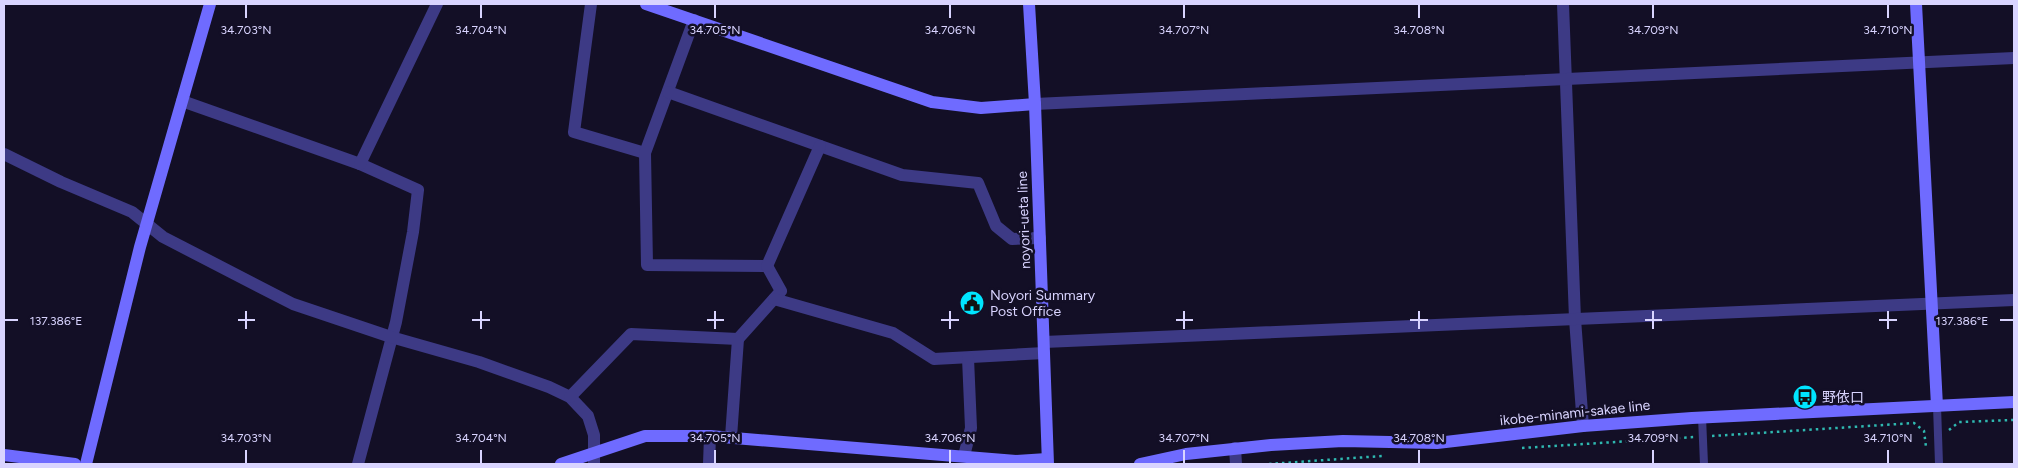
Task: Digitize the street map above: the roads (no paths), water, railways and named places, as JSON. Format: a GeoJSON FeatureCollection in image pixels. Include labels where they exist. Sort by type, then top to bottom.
{"type":"FeatureCollection","features":[{"type":"Feature","properties":{"kind":"street"},"geometry":{"type":"LineString","coordinates":[[86,464],[146,224],[210,4]]}},
{"type":"Feature","properties":{"kind":"street"},"geometry":{"type":"LineString","coordinates":[[360,164],[437,4]]}},
{"type":"Feature","properties":{"kind":"street"},"geometry":{"type":"LineString","coordinates":[[591,4],[574,132],[645,153]]}},
{"type":"Feature","properties":{"kind":"street"},"geometry":{"type":"LineString","coordinates":[[646,4],[932,102],[981,108],[2014,58]]}},
{"type":"Feature","properties":{"kind":"street","name":"noyori-ueta line"},"geometry":{"type":"LineString","coordinates":[[1028,4],[1040,238],[1047,462]]}},
{"type":"Feature","properties":{"kind":"street"},"geometry":{"type":"LineString","coordinates":[[1563,4],[1575,319],[1582,426]]}},
{"type":"Feature","properties":{"kind":"street"},"geometry":{"type":"LineString","coordinates":[[1916,4],[1930,304],[1937,406]]}},
{"type":"Feature","properties":{"kind":"street"},"geometry":{"type":"LineString","coordinates":[[694,20],[645,153],[647,265],[767,266]]}},
{"type":"Feature","properties":{"kind":"street"},"geometry":{"type":"LineString","coordinates":[[668,92],[902,175],[978,183],[996,226],[1012,239],[1040,238]]}},
{"type":"Feature","properties":{"kind":"street"},"geometry":{"type":"LineString","coordinates":[[182,102],[360,164],[418,190],[413,232],[396,322],[358,464]]}},
{"type":"Feature","properties":{"kind":"street"},"geometry":{"type":"LineString","coordinates":[[767,266],[820,146]]}},
{"type":"Feature","properties":{"kind":"street"},"geometry":{"type":"LineString","coordinates":[[4,154],[61,182],[132,212],[163,237],[293,304],[391,337],[479,362],[549,386],[570,397],[588,416],[594,435],[594,458]]}},
{"type":"Feature","properties":{"kind":"street"},"geometry":{"type":"LineString","coordinates":[[731,438],[738,338],[781,291],[767,266]]}},
{"type":"Feature","properties":{"kind":"street"},"geometry":{"type":"LineString","coordinates":[[774,299],[893,333],[934,360],[968,358],[1044,347],[1575,319],[2014,300]]}},
{"type":"Feature","properties":{"kind":"street"},"geometry":{"type":"LineString","coordinates":[[570,397],[631,334],[738,338]]}},
{"type":"Feature","properties":{"kind":"street"},"geometry":{"type":"LineString","coordinates":[[964,456],[971,428],[968,358]]}},
{"type":"Feature","properties":{"kind":"street","name":"ikobe-minami-sakae line"},"geometry":{"type":"LineString","coordinates":[[1140,464],[1186,454],[1236,448],[1343,441],[1437,443],[1582,426],[1702,417],[2014,402]]}},
{"type":"Feature","properties":{"kind":"street"},"geometry":{"type":"LineString","coordinates":[[561,464],[594,458],[644,436],[710,436],[1047,462]]}},
{"type":"Feature","properties":{"kind":"street"},"geometry":{"type":"LineString","coordinates":[[709,464],[710,436]]}},
{"type":"Feature","properties":{"kind":"street"},"geometry":{"type":"LineString","coordinates":[[1236,448],[1236,464]]}},
{"type":"Feature","properties":{"kind":"street"},"geometry":{"type":"LineString","coordinates":[[4,455],[75,464]]}},
{"type":"Feature","properties":{"kind":"lane"},"geometry":{"type":"LineString","coordinates":[[1937,406],[1939,464]]}},
{"type":"Feature","properties":{"kind":"lane"},"geometry":{"type":"LineString","coordinates":[[1702,417],[1704,464]]}},
{"type":"Feature","properties":{"kind":"place","name":"Noyori Summary Post Office"},"geometry":{"type":"Point","coordinates":[972,303]}},
{"type":"Feature","properties":{"kind":"place","name":"野依口"},"geometry":{"type":"Point","coordinates":[1805,397]}}]}
